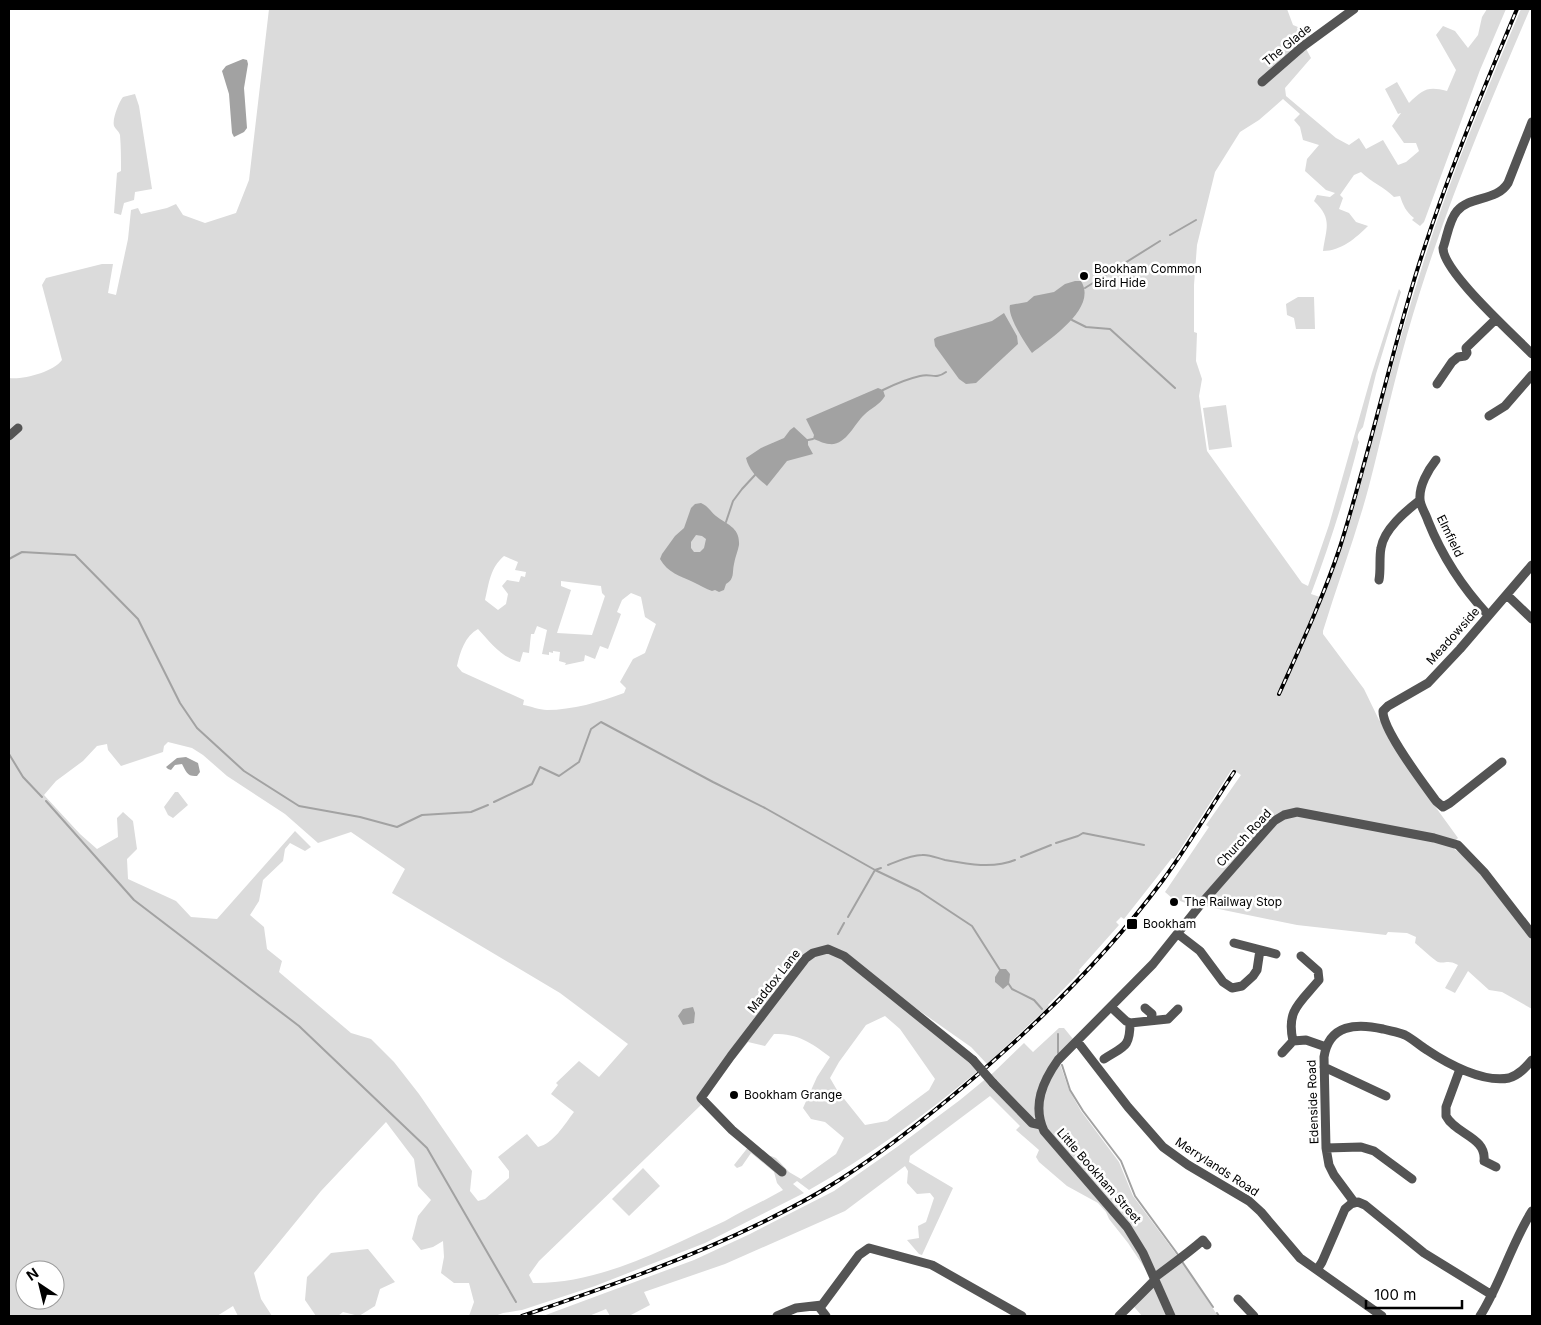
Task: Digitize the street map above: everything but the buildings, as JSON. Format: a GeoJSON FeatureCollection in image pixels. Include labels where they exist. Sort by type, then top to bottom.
{"type":"FeatureCollection","features":[{"type":"Feature","properties":{"kind":"street","name":"The Glade"},"geometry":{"type":"LineString","coordinates":[[1262,82],[1302,47],[1354,9]]}},
{"type":"Feature","properties":{"kind":"street"},"geometry":{"type":"LineString","coordinates":[[1532,122],[1505,189],[1494,196],[1469,203],[1457,211],[1443,248],[1443,253],[1449,265],[1496,319],[1532,354]]}},
{"type":"Feature","properties":{"kind":"street"},"geometry":{"type":"LineString","coordinates":[[1437,384],[1447,368],[1458,357],[1465,356],[1467,353],[1466,348],[1496,319]]}},
{"type":"Feature","properties":{"kind":"street"},"geometry":{"type":"LineString","coordinates":[[1490,416],[1505,406],[1532,375]]}},
{"type":"Feature","properties":{"kind":"street"},"geometry":{"type":"LineString","coordinates":[[9,436],[18,428]]}},
{"type":"Feature","properties":{"kind":"street"},"geometry":{"type":"LineString","coordinates":[[1379,580],[1383,540],[1393,525],[1420,500],[1426,474],[1436,460]]}},
{"type":"Feature","properties":{"kind":"street","name":"Elmfield"},"geometry":{"type":"LineString","coordinates":[[1420,500],[1436,540],[1450,565],[1473,599],[1488,615]]}},
{"type":"Feature","properties":{"kind":"street","name":"Meadowside"},"geometry":{"type":"LineString","coordinates":[[1502,762],[1450,804],[1443,807],[1436,801],[1405,756],[1386,724],[1383,711],[1388,706],[1428,683],[1532,566]]}},
{"type":"Feature","properties":{"kind":"street"},"geometry":{"type":"LineString","coordinates":[[1507,595],[1532,619]]}},
{"type":"Feature","properties":{"kind":"street","name":"Church Road"},"geometry":{"type":"LineString","coordinates":[[1048,1077],[1058,1060],[1153,964],[1201,904],[1274,821],[1284,815],[1297,812],[1434,838],[1458,845],[1484,872],[1530,928]]}},
{"type":"Feature","properties":{"kind":"street"},"geometry":{"type":"LineString","coordinates":[[1178,934],[1200,951],[1223,982],[1232,988],[1242,986],[1253,976],[1257,970],[1260,950]]}},
{"type":"Feature","properties":{"kind":"street"},"geometry":{"type":"LineString","coordinates":[[1234,943],[1276,954]]}},
{"type":"Feature","properties":{"kind":"street","name":"Maddox Lane"},"geometry":{"type":"LineString","coordinates":[[782,1172],[732,1130],[701,1098],[806,958],[813,952],[828,949],[844,956],[973,1060],[1032,1123],[1041,1125]]}},
{"type":"Feature","properties":{"kind":"street"},"geometry":{"type":"LineString","coordinates":[[1294,1041],[1290,1028],[1290,1018],[1319,980],[1318,971],[1301,956]]}},
{"type":"Feature","properties":{"kind":"street"},"geometry":{"type":"LineString","coordinates":[[1110,1007],[1130,1023],[1168,1019],[1178,1009]]}},
{"type":"Feature","properties":{"kind":"street"},"geometry":{"type":"LineString","coordinates":[[1146,1008],[1152,1014],[1151,1020]]}},
{"type":"Feature","properties":{"kind":"street"},"geometry":{"type":"LineString","coordinates":[[1104,1059],[1128,1044],[1130,1023]]}},
{"type":"Feature","properties":{"kind":"street","name":"Edenside Road"},"geometry":{"type":"LineString","coordinates":[[1354,1202],[1332,1172],[1326,1148],[1324,1057],[1326,1047],[1334,1036],[1351,1026],[1369,1026],[1405,1035],[1428,1051],[1460,1069],[1498,1079],[1510,1078],[1532,1060]]}},
{"type":"Feature","properties":{"kind":"street"},"geometry":{"type":"LineString","coordinates":[[1282,1053],[1294,1041],[1306,1040],[1326,1047]]}},
{"type":"Feature","properties":{"kind":"street","name":"Merrylands Road"},"geometry":{"type":"LineString","coordinates":[[1077,1041],[1128,1107],[1163,1147],[1188,1165],[1249,1201],[1261,1212],[1293,1251],[1382,1316]]}},
{"type":"Feature","properties":{"kind":"street"},"geometry":{"type":"LineString","coordinates":[[1324,1067],[1386,1096]]}},
{"type":"Feature","properties":{"kind":"street"},"geometry":{"type":"LineString","coordinates":[[1460,1069],[1446,1107],[1446,1116],[1453,1126],[1470,1136],[1481,1146],[1484,1161],[1496,1167]]}},
{"type":"Feature","properties":{"kind":"street","name":"Little Bookham Street"},"geometry":{"type":"LineString","coordinates":[[1048,1077],[1039,1099],[1041,1125],[1049,1138],[1127,1227],[1143,1253],[1171,1316]]}},
{"type":"Feature","properties":{"kind":"street"},"geometry":{"type":"LineString","coordinates":[[1326,1148],[1368,1148],[1380,1154],[1412,1179]]}},
{"type":"Feature","properties":{"kind":"street"},"geometry":{"type":"LineString","coordinates":[[1317,1270],[1348,1206],[1354,1202],[1362,1203],[1424,1253],[1492,1295]]}},
{"type":"Feature","properties":{"kind":"street"},"geometry":{"type":"LineString","coordinates":[[1480,1316],[1532,1211]]}},
{"type":"Feature","properties":{"kind":"street"},"geometry":{"type":"LineString","coordinates":[[1119,1316],[1168,1266],[1181,1259],[1203,1240],[1207,1245]]}},
{"type":"Feature","properties":{"kind":"street"},"geometry":{"type":"LineString","coordinates":[[777,1316],[796,1308],[819,1307],[826,1301],[859,1255],[868,1248],[932,1265],[1022,1316]]}},
{"type":"Feature","properties":{"kind":"street"},"geometry":{"type":"LineString","coordinates":[[1238,1299],[1254,1316]]}},
{"type":"Feature","properties":{"kind":"street"},"geometry":{"type":"LineString","coordinates":[[819,1307],[826,1316]]}},
{"type":"Feature","properties":{"kind":"shaded area"},"geometry":{"type":"Polygon","coordinates":[[[269,9],[1287,9],[1293,25],[1305,30],[1309,35],[1308,40],[1303,43],[1311,58],[1285,88],[1286,96],[1336,138],[1349,145],[1359,138],[1366,149],[1383,140],[1398,165],[1406,162],[1419,151],[1416,143],[1404,143],[1392,126],[1401,113],[1398,114],[1385,89],[1397,82],[1409,103],[1426,90],[1447,91],[1456,70],[1436,35],[1443,26],[1455,31],[1468,48],[1478,35],[1482,17],[1487,9],[1506,9],[1480,70],[1424,222],[1420,226],[1412,220],[1414,218],[1405,208],[1400,196],[1394,197],[1361,172],[1354,175],[1340,195],[1343,198],[1339,209],[1349,213],[1356,222],[1368,226],[1342,246],[1323,251],[1327,224],[1324,213],[1314,201],[1317,195],[1330,197],[1335,193],[1326,190],[1305,171],[1307,159],[1319,145],[1303,140],[1300,127],[1294,120],[1300,114],[1283,99],[1259,120],[1240,132],[1215,172],[1197,245],[1194,285],[1194,332],[1197,333],[1196,361],[1202,379],[1199,396],[1207,451],[1302,583],[1308,586],[1329,525],[1372,373],[1399,289],[1401,292],[1376,374],[1363,427],[1358,434],[1359,442],[1343,499],[1311,594],[1323,598],[1350,516],[1409,308],[1444,202],[1481,105],[1521,9],[1530,9],[1479,130],[1433,252],[1407,335],[1364,504],[1323,634],[1364,689],[1379,720],[1429,798],[1458,838],[1455,841],[1454,849],[1496,891],[1532,940],[1532,1009],[1502,992],[1489,990],[1468,971],[1455,993],[1445,988],[1458,965],[1451,962],[1438,962],[1415,943],[1416,937],[1407,933],[1388,932],[1386,935],[1297,925],[1209,907],[1197,902],[1191,905],[1172,898],[1165,892],[1209,827],[1206,825],[1241,775],[1232,769],[1174,859],[1172,858],[1124,919],[1121,917],[1116,922],[1119,925],[1049,1006],[987,1064],[971,1047],[897,995],[978,1071],[917,1119],[854,1163],[809,1190],[797,1181],[793,1184],[804,1193],[705,1243],[595,1286],[522,1310],[495,1316],[469,1316],[474,1302],[469,1283],[454,1283],[441,1273],[444,1257],[443,1241],[433,1247],[421,1250],[412,1239],[418,1216],[431,1200],[418,1186],[414,1159],[386,1122],[321,1191],[254,1273],[261,1299],[272,1316],[238,1316],[233,1306],[217,1316],[9,1316],[9,378],[22,378],[37,374],[52,368],[62,360],[42,285],[46,278],[102,264],[113,264],[108,293],[116,295],[128,239],[131,210],[138,208],[141,214],[176,204],[183,215],[205,223],[236,213],[249,180],[269,9]],[[504,556],[491,576],[485,600],[498,610],[506,604],[508,594],[502,586],[507,580],[519,582],[521,576],[525,577],[526,572],[515,570],[518,562],[504,556]],[[561,581],[561,586],[571,590],[557,633],[592,635],[605,596],[602,593],[601,586],[561,581]],[[631,593],[622,600],[617,612],[621,614],[608,649],[600,646],[595,659],[585,655],[584,661],[565,665],[566,663],[559,661],[560,652],[549,652],[549,655],[542,654],[547,630],[537,626],[534,634],[531,634],[529,653],[523,652],[520,662],[502,653],[478,629],[466,640],[457,666],[462,672],[524,700],[523,705],[547,710],[576,707],[624,693],[626,688],[620,682],[633,659],[645,653],[656,624],[645,617],[641,597],[631,593]],[[168,742],[164,746],[163,752],[121,766],[108,750],[107,744],[97,746],[83,761],[56,781],[44,795],[80,834],[97,849],[118,837],[117,818],[123,812],[133,821],[137,849],[127,859],[128,879],[176,901],[191,917],[217,919],[295,831],[311,847],[305,851],[290,843],[285,849],[283,861],[263,880],[259,901],[250,915],[264,927],[267,949],[282,961],[279,972],[351,1033],[371,1039],[394,1062],[419,1094],[472,1171],[470,1191],[478,1201],[485,1199],[509,1178],[509,1171],[498,1157],[527,1134],[538,1147],[544,1145],[558,1133],[574,1112],[551,1094],[558,1085],[556,1083],[579,1061],[599,1077],[628,1044],[560,993],[392,893],[405,869],[351,832],[318,843],[285,814],[227,776],[192,748],[168,742]],[[885,1016],[866,1025],[839,1062],[830,1078],[837,1090],[865,1125],[887,1121],[929,1090],[935,1079],[900,1029],[885,1016]],[[774,1034],[765,1046],[748,1042],[700,1102],[701,1105],[539,1261],[529,1275],[533,1283],[583,1278],[608,1271],[656,1253],[725,1221],[783,1190],[777,1183],[774,1172],[751,1153],[742,1166],[737,1168],[734,1165],[749,1146],[765,1159],[771,1156],[776,1158],[789,1172],[801,1179],[836,1154],[844,1138],[825,1122],[811,1119],[803,1108],[817,1077],[830,1057],[810,1043],[790,1035],[774,1034]]]}},
{"type":"Feature","properties":{"kind":"shaded area"},"geometry":{"type":"Polygon","coordinates":[[[243,59],[247,60],[248,64],[244,88],[247,128],[244,132],[234,137],[232,133],[229,94],[222,71],[226,66],[243,59]]]}},
{"type":"Feature","properties":{"kind":"shaded area"},"geometry":{"type":"Polygon","coordinates":[[[135,94],[139,106],[152,189],[135,192],[134,200],[124,203],[121,215],[114,213],[117,173],[121,171],[121,148],[120,135],[114,126],[114,119],[123,97],[135,94]]]}},
{"type":"Feature","properties":{"kind":"shaded area"},"geometry":{"type":"Polygon","coordinates":[[[1081,281],[1085,291],[1083,302],[1078,312],[1060,331],[1032,353],[1011,316],[1010,305],[1027,302],[1034,296],[1054,292],[1065,284],[1081,281]]]}},
{"type":"Feature","properties":{"kind":"shaded area"},"geometry":{"type":"Polygon","coordinates":[[[1298,297],[1314,297],[1315,329],[1296,329],[1294,318],[1287,315],[1286,304],[1298,297]]]}},
{"type":"Feature","properties":{"kind":"shaded area"},"geometry":{"type":"Polygon","coordinates":[[[1004,313],[1017,336],[1018,344],[976,383],[966,384],[959,379],[935,346],[934,339],[992,321],[1004,313]]]}},
{"type":"Feature","properties":{"kind":"shaded area"},"geometry":{"type":"Polygon","coordinates":[[[878,388],[883,390],[885,396],[883,399],[860,419],[849,434],[840,442],[829,444],[813,439],[814,435],[806,419],[878,388]]]}},
{"type":"Feature","properties":{"kind":"shaded area"},"geometry":{"type":"Polygon","coordinates":[[[1226,405],[1232,447],[1209,450],[1203,408],[1226,405]]]}},
{"type":"Feature","properties":{"kind":"shaded area"},"geometry":{"type":"Polygon","coordinates":[[[794,427],[808,440],[808,445],[813,454],[787,461],[767,486],[754,474],[746,458],[761,448],[784,438],[794,427]]]}},
{"type":"Feature","properties":{"kind":"shaded area"},"geometry":{"type":"Polygon","coordinates":[[[701,503],[706,506],[735,530],[739,539],[732,578],[726,584],[724,590],[719,592],[712,591],[675,574],[660,559],[675,536],[684,528],[691,508],[695,504],[701,503]],[[696,535],[691,542],[691,548],[694,552],[700,552],[704,548],[706,539],[696,535]]]}},
{"type":"Feature","properties":{"kind":"shaded area"},"geometry":{"type":"Polygon","coordinates":[[[186,757],[198,763],[200,772],[197,776],[189,774],[182,764],[175,765],[171,770],[166,767],[177,758],[186,757]]]}},
{"type":"Feature","properties":{"kind":"shaded area"},"geometry":{"type":"Polygon","coordinates":[[[175,792],[178,792],[188,805],[173,818],[168,815],[164,807],[175,792]]]}},
{"type":"Feature","properties":{"kind":"shaded area"},"geometry":{"type":"Polygon","coordinates":[[[1000,969],[1006,969],[1010,974],[1009,984],[1003,989],[995,982],[995,977],[1000,969]]]}},
{"type":"Feature","properties":{"kind":"shaded area"},"geometry":{"type":"Polygon","coordinates":[[[693,1007],[695,1013],[694,1023],[683,1025],[678,1016],[683,1009],[693,1007]]]}},
{"type":"Feature","properties":{"kind":"shaded area"},"geometry":{"type":"Polygon","coordinates":[[[1059,1028],[1064,1028],[1073,1039],[1060,1064],[1069,1090],[1081,1111],[1119,1162],[1133,1196],[1182,1262],[1218,1316],[1142,1316],[1129,1301],[1150,1276],[1128,1243],[1098,1203],[1067,1186],[1039,1162],[1036,1157],[1039,1150],[1016,1130],[1020,1126],[990,1096],[910,1156],[909,1162],[953,1188],[922,1255],[907,1240],[919,1238],[918,1226],[926,1222],[934,1198],[930,1193],[917,1194],[907,1183],[908,1171],[905,1166],[845,1211],[725,1264],[644,1292],[650,1305],[629,1316],[610,1316],[606,1309],[589,1316],[543,1316],[694,1260],[834,1191],[960,1100],[994,1072],[1024,1043],[1033,1052],[1059,1028]]]}},
{"type":"Feature","properties":{"kind":"shaded area"},"geometry":{"type":"Polygon","coordinates":[[[643,1168],[660,1186],[629,1216],[612,1199],[643,1168]]]}},
{"type":"Feature","properties":{"kind":"shaded area"},"geometry":{"type":"Polygon","coordinates":[[[368,1249],[395,1282],[380,1289],[375,1306],[359,1316],[343,1312],[338,1316],[316,1316],[305,1300],[307,1277],[331,1253],[368,1249]]]}},
{"type":"Feature","properties":{"kind":"waterway"},"geometry":{"type":"LineString","coordinates":[[1170,235],[1196,220]]}},
{"type":"Feature","properties":{"kind":"waterway"},"geometry":{"type":"LineString","coordinates":[[1085,288],[1160,241]]}},
{"type":"Feature","properties":{"kind":"waterway"},"geometry":{"type":"LineString","coordinates":[[1072,320],[1086,327],[1110,329],[1175,388]]}},
{"type":"Feature","properties":{"kind":"waterway"},"geometry":{"type":"LineString","coordinates":[[883,390],[915,377],[924,375],[939,376],[946,372]]}},
{"type":"Feature","properties":{"kind":"waterway"},"geometry":{"type":"LineString","coordinates":[[808,440],[813,439]]}},
{"type":"Feature","properties":{"kind":"waterway"},"geometry":{"type":"LineString","coordinates":[[726,522],[733,501],[755,475]]}},
{"type":"Feature","properties":{"kind":"waterway"},"geometry":{"type":"LineString","coordinates":[[9,559],[22,552],[75,555],[138,619],[180,703],[197,728],[244,771],[299,806],[360,817],[397,827],[422,815],[471,812],[488,805]]}},
{"type":"Feature","properties":{"kind":"waterway"},"geometry":{"type":"LineString","coordinates":[[494,802],[532,784],[540,767],[559,776],[579,762],[591,729],[601,722],[765,808],[875,870],[919,891],[972,926],[1000,970]]}},
{"type":"Feature","properties":{"kind":"waterway"},"geometry":{"type":"LineString","coordinates":[[9,754],[23,777],[42,797]]}},
{"type":"Feature","properties":{"kind":"waterway"},"geometry":{"type":"LineString","coordinates":[[46,801],[134,900],[299,1026],[427,1148],[516,1302]]}},
{"type":"Feature","properties":{"kind":"waterway"},"geometry":{"type":"LineString","coordinates":[[1056,843],[1083,833],[1144,845]]}},
{"type":"Feature","properties":{"kind":"waterway"},"geometry":{"type":"LineString","coordinates":[[1021,857],[1051,845]]}},
{"type":"Feature","properties":{"kind":"waterway"},"geometry":{"type":"LineString","coordinates":[[888,865],[918,855],[980,865],[1007,863],[1015,860]]}},
{"type":"Feature","properties":{"kind":"waterway"},"geometry":{"type":"LineString","coordinates":[[848,917],[875,870],[881,868]]}},
{"type":"Feature","properties":{"kind":"waterway"},"geometry":{"type":"LineString","coordinates":[[838,934],[844,923]]}},
{"type":"Feature","properties":{"kind":"waterway"},"geometry":{"type":"LineString","coordinates":[[1008,983],[1012,989],[1034,1000],[1042,1009]]}},
{"type":"Feature","properties":{"kind":"waterway"},"geometry":{"type":"LineString","coordinates":[[1058,1034],[1058,1053]]}},
{"type":"Feature","properties":{"kind":"waterway"},"geometry":{"type":"LineString","coordinates":[[1062,1065],[1070,1090],[1083,1111],[1121,1161],[1135,1196],[1179,1256]]}},
{"type":"Feature","properties":{"kind":"waterway"},"geometry":{"type":"LineString","coordinates":[[1181,1260],[1213,1307]]}},
{"type":"Feature","properties":{"kind":"railway"},"geometry":{"type":"LineString","coordinates":[[1279,694],[1319,603],[1340,547],[1405,311],[1426,243],[1476,108],[1517,9]]}},
{"type":"Feature","properties":{"kind":"railway"},"geometry":{"type":"LineString","coordinates":[[522,1316],[614,1284],[734,1236],[804,1201],[876,1156],[951,1097],[1009,1047],[1090,968],[1163,880],[1234,772]]}},
{"type":"Feature","properties":{"kind":"place","name":"Bookham Common Bird Hide"},"geometry":{"type":"Point","coordinates":[1084,276]}},
{"type":"Feature","properties":{"kind":"place","name":"The Railway Stop"},"geometry":{"type":"Point","coordinates":[1174,902]}},
{"type":"Feature","properties":{"kind":"place","name":"Bookham"},"geometry":{"type":"Point","coordinates":[1132,924]}},
{"type":"Feature","properties":{"kind":"place","name":"Bookham Grange"},"geometry":{"type":"Point","coordinates":[734,1095]}}]}
